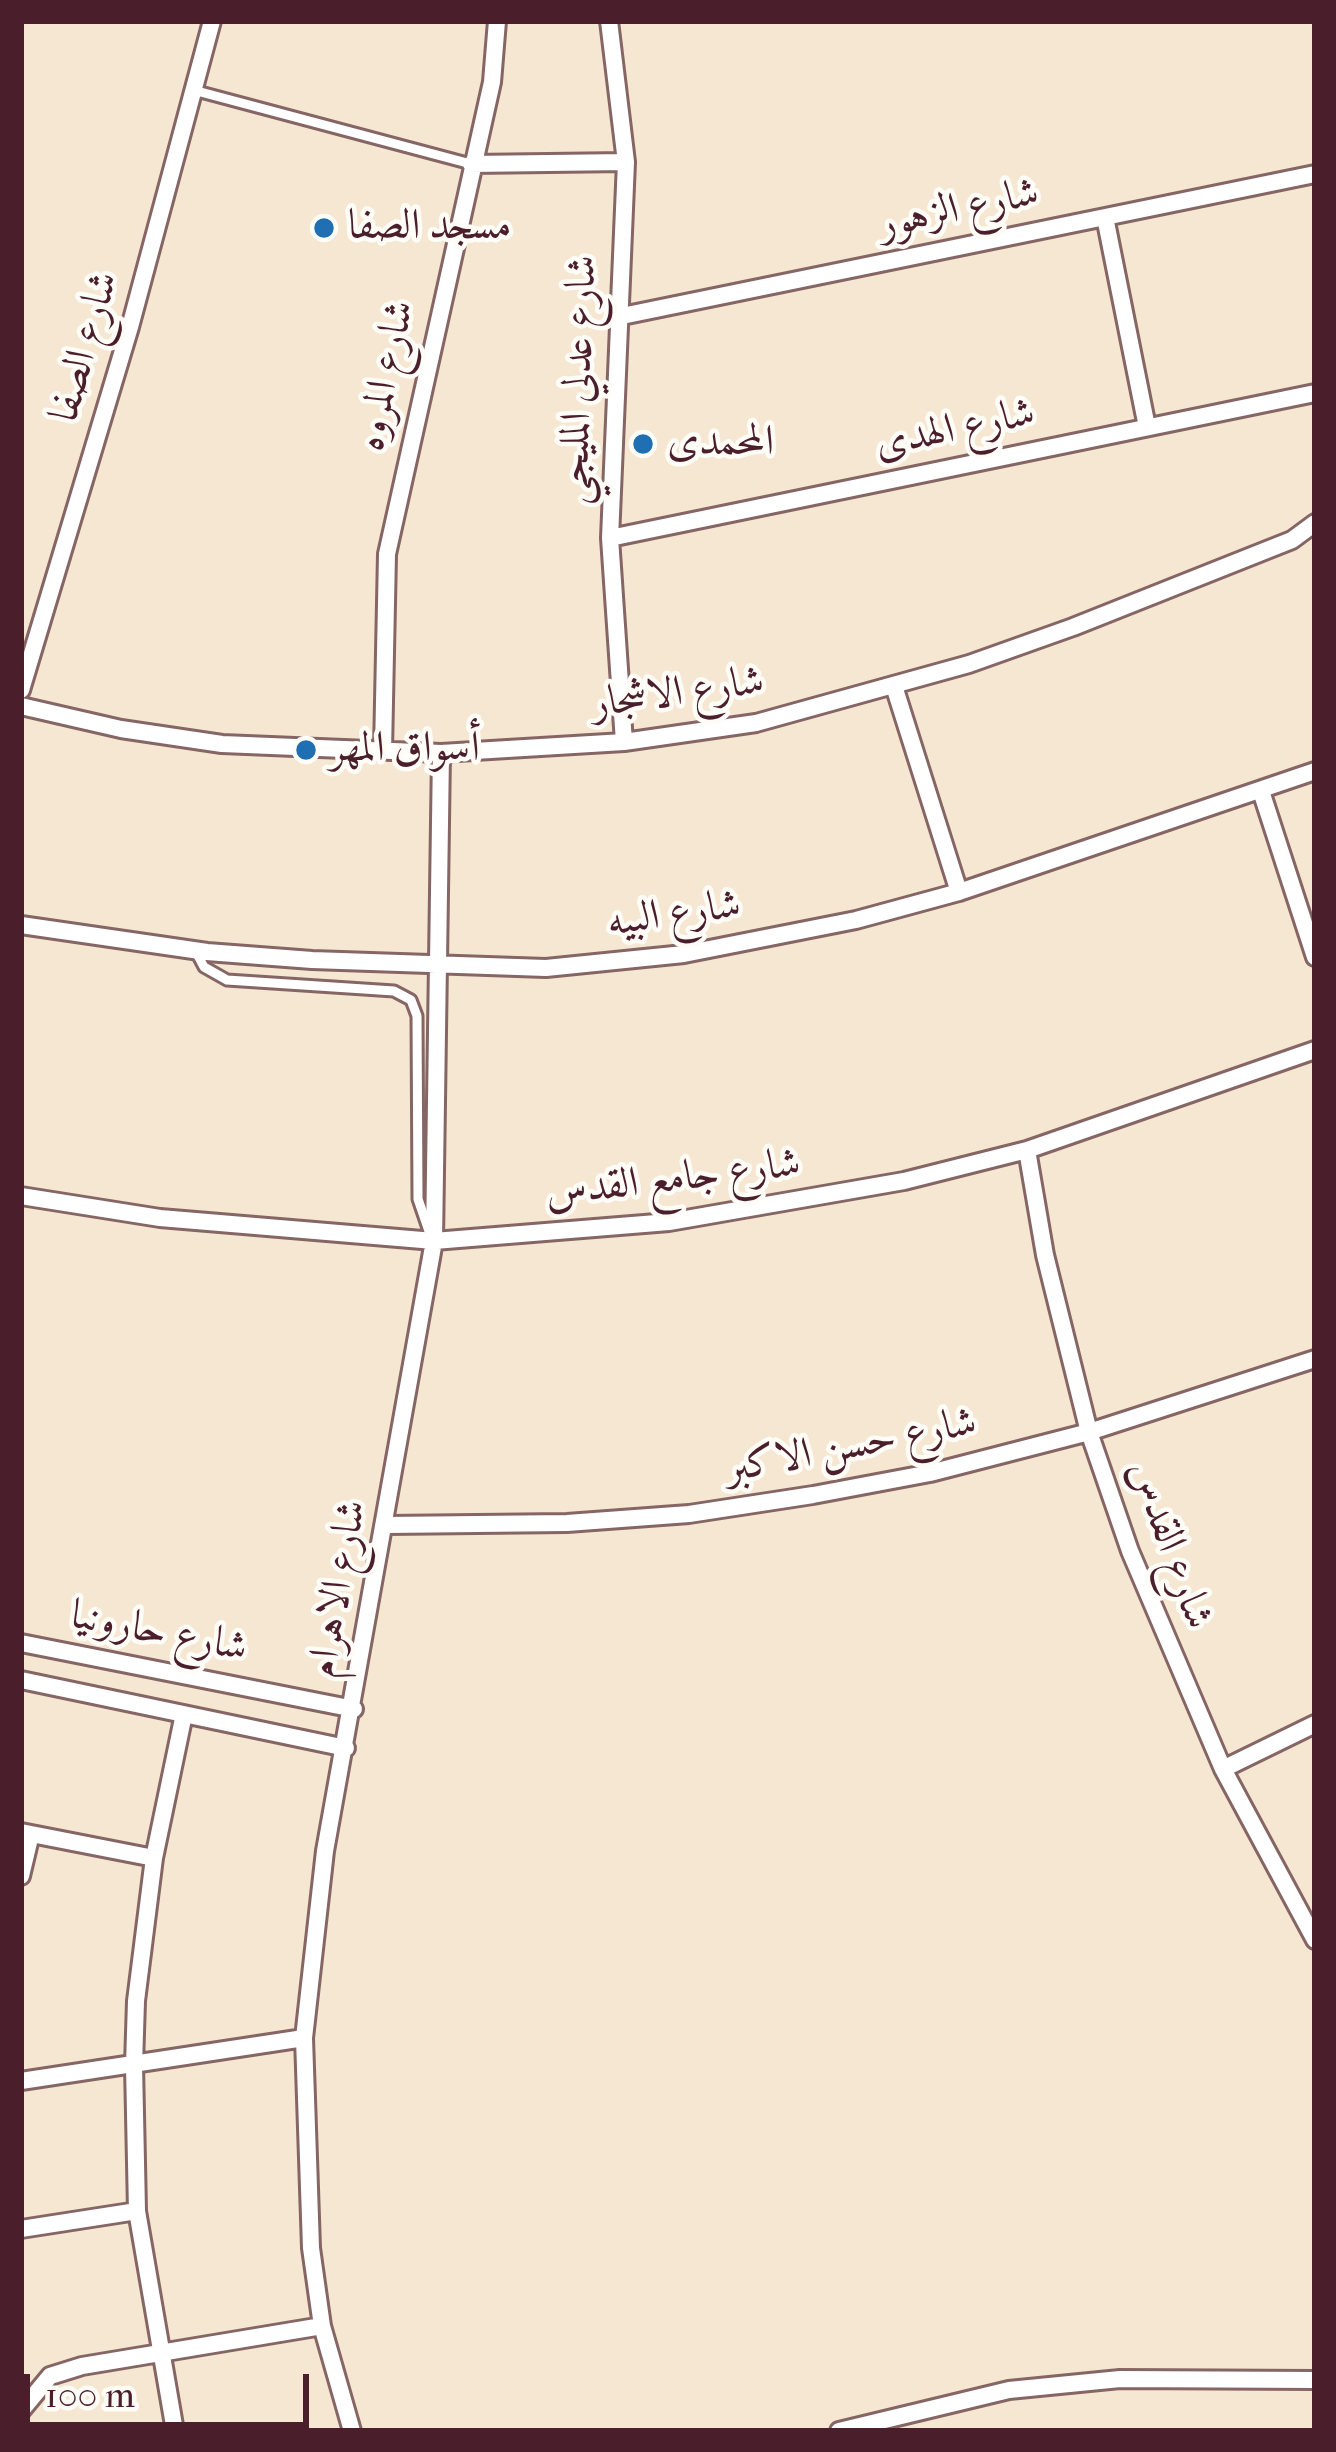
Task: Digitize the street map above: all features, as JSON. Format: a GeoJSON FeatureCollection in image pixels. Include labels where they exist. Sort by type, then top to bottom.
{"type":"FeatureCollection","features":[{"type":"Feature","properties":{"kind":"street","name":"شارع الصفا"},"geometry":{"type":"LineString","coordinates":[[21,690],[130,328],[212,21]]}},
{"type":"Feature","properties":{"kind":"street","name":"شارع المروه"},"geometry":{"type":"LineString","coordinates":[[383,751],[387,554],[492,82],[497,21]]}},
{"type":"Feature","properties":{"kind":"street","name":"شارع عدلي المليجي"},"geometry":{"type":"LineString","coordinates":[[609,21],[626,162],[610,538],[624,742]]}},
{"type":"Feature","properties":{"kind":"street"},"geometry":{"type":"LineString","coordinates":[[471,164],[626,162]]}},
{"type":"Feature","properties":{"kind":"street","name":"شارع الزهور"},"geometry":{"type":"LineString","coordinates":[[617,317],[1315,174]]}},
{"type":"Feature","properties":{"kind":"street"},"geometry":{"type":"LineString","coordinates":[[1106,217],[1148,427]]}},
{"type":"Feature","properties":{"kind":"street","name":"شارع الهدى"},"geometry":{"type":"LineString","coordinates":[[610,538],[1315,393]]}},
{"type":"Feature","properties":{"kind":"street","name":"شارع الاشجار"},"geometry":{"type":"LineString","coordinates":[[21,706],[121,729],[222,744],[441,753],[624,742],[757,723],[894,686],[1073,627],[1292,540],[1315,523]]}},
{"type":"Feature","properties":{"kind":"street"},"geometry":{"type":"LineString","coordinates":[[894,686],[959,892]]}},
{"type":"Feature","properties":{"kind":"street","name":"شارع الاهرام"},"geometry":{"type":"LineString","coordinates":[[352,2431],[322,2326],[304,2152],[304,2038],[318,1899],[434,1241],[441,753]]}},
{"type":"Feature","properties":{"kind":"street","name":"شارع البيه"},"geometry":{"type":"LineString","coordinates":[[21,925],[195,950],[437,965],[546,968],[683,954],[856,920],[959,892],[1315,772]]}},
{"type":"Feature","properties":{"kind":"street"},"geometry":{"type":"LineString","coordinates":[[1261,791],[1315,957]]}},
{"type":"Feature","properties":{"kind":"street","name":"شارع جامع القدس"},"geometry":{"type":"LineString","coordinates":[[21,1196],[160,1218],[434,1241],[668,1222],[787,1204],[1028,1150],[1315,1050]]}},
{"type":"Feature","properties":{"kind":"street","name":"شارع القدس"},"geometry":{"type":"LineString","coordinates":[[1028,1150],[1045,1255],[1089,1432],[1174,1664],[1222,1769],[1315,1940]]}},
{"type":"Feature","properties":{"kind":"street","name":"شارع حسن الاكبر"},"geometry":{"type":"LineString","coordinates":[[387,1525],[567,1523],[689,1514],[930,1473],[1089,1432],[1315,1359]]}},
{"type":"Feature","properties":{"kind":"street","name":"شارع حارونيا"},"geometry":{"type":"LineString","coordinates":[[21,1642],[354,1709]]}},
{"type":"Feature","properties":{"kind":"street","name":"شارع حارونيا"},"geometry":{"type":"LineString","coordinates":[[21,1680],[346,1748]]}},
{"type":"Feature","properties":{"kind":"street"},"geometry":{"type":"LineString","coordinates":[[176,2431],[137,2211],[134,2065],[154,1858],[184,1714]]}},
{"type":"Feature","properties":{"kind":"street"},"geometry":{"type":"LineString","coordinates":[[1222,1769],[1315,1724]]}},
{"type":"Feature","properties":{"kind":"street"},"geometry":{"type":"LineString","coordinates":[[21,1876],[26,1833],[154,1858]]}},
{"type":"Feature","properties":{"kind":"street"},"geometry":{"type":"LineString","coordinates":[[21,2081],[304,2038]]}},
{"type":"Feature","properties":{"kind":"street"},"geometry":{"type":"LineString","coordinates":[[21,2229],[137,2211]]}},
{"type":"Feature","properties":{"kind":"street"},"geometry":{"type":"LineString","coordinates":[[21,2411],[50,2377],[82,2366],[322,2326]]}},
{"type":"Feature","properties":{"kind":"street"},"geometry":{"type":"LineString","coordinates":[[839,2431],[1009,2390],[1120,2379],[1315,2380]]}},
{"type":"Feature","properties":{"kind":"lane"},"geometry":{"type":"LineString","coordinates":[[193,90],[471,164]]}},
{"type":"Feature","properties":{"kind":"lane"},"geometry":{"type":"LineString","coordinates":[[195,950],[211,973],[227,980],[394,991],[411,1000],[417,1016],[418,1199],[434,1241]]}},
{"type":"Feature","properties":{"kind":"place","name":"مسجد الصفا"},"geometry":{"type":"Point","coordinates":[324,228]}},
{"type":"Feature","properties":{"kind":"place","name":"المحمدى"},"geometry":{"type":"Point","coordinates":[643,444]}},
{"type":"Feature","properties":{"kind":"place","name":"أسواق المهر"},"geometry":{"type":"Point","coordinates":[306,750]}}]}
